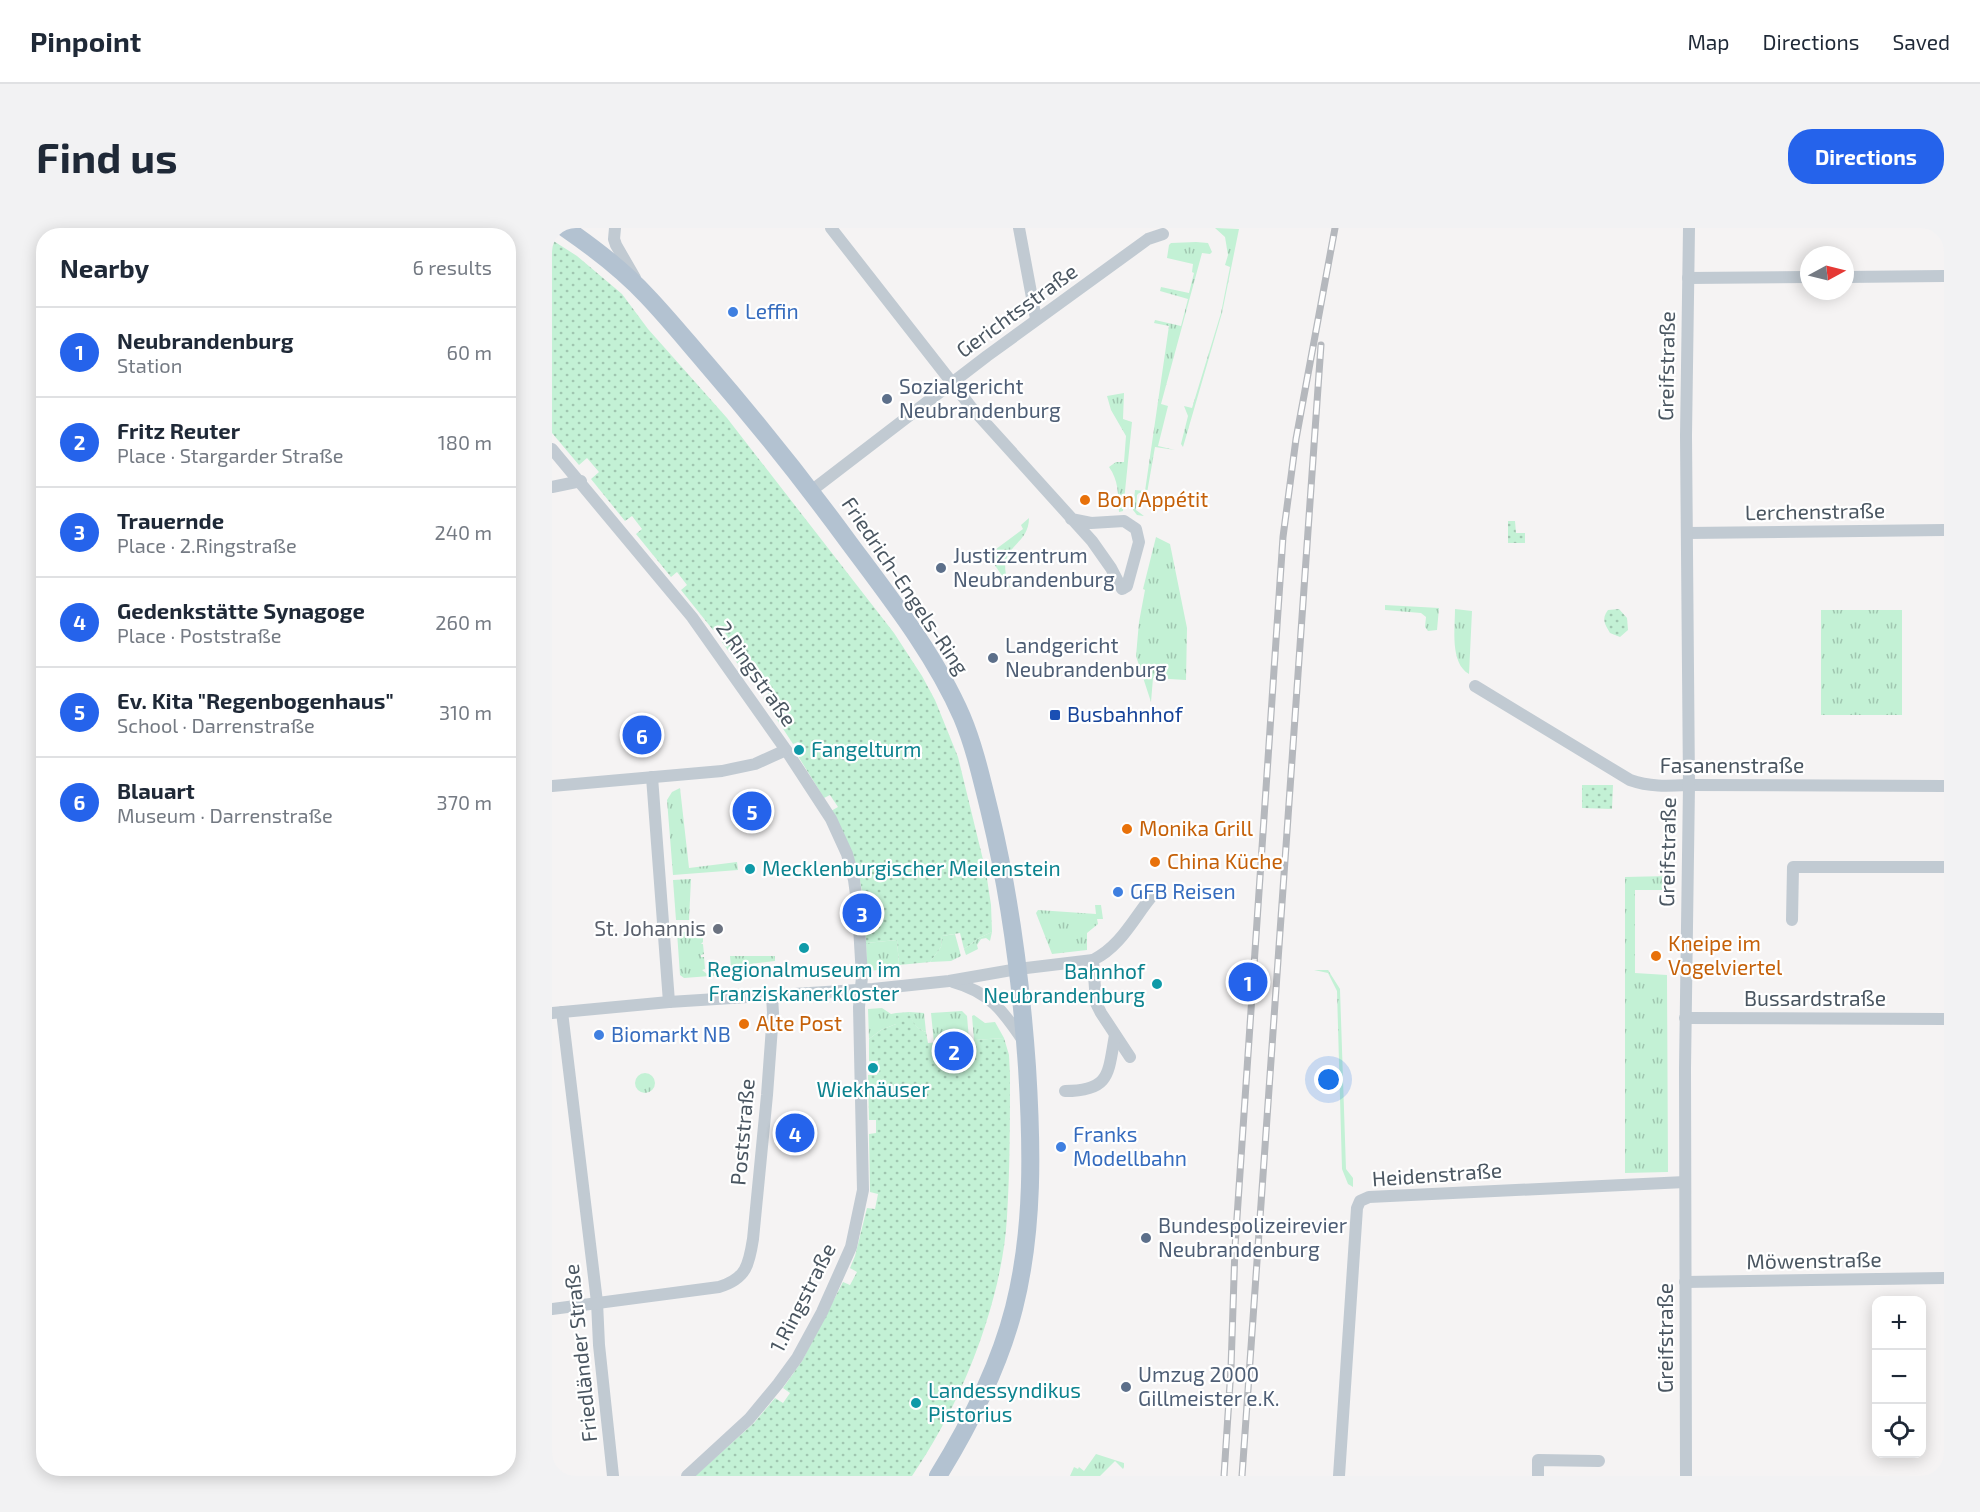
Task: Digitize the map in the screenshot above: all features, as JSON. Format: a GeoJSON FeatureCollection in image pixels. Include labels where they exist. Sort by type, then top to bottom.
{"type":"FeatureCollection","features":[{"type":"Feature","properties":{"kind":"main road","name":"Friedrich-Engels-Ring"},"geometry":{"type":"LineString","coordinates":[[565,228],[605,257],[645,294],[741,403],[811,491],[901,614],[931,660],[964,721],[979,770],[1002,866],[1018,969],[1030,1123],[1029,1209],[1024,1258],[1015,1305],[997,1358],[968,1424],[938,1476]]}},
{"type":"Feature","properties":{"kind":"street"},"geometry":{"type":"LineString","coordinates":[[831,228],[952,383],[1071,519],[1101,552],[1122,589],[1129,584],[1139,542],[1136,529],[1124,521],[1096,523],[1071,519]]}},
{"type":"Feature","properties":{"kind":"street"},"geometry":{"type":"LineString","coordinates":[[1019,228],[1036,319]]}},
{"type":"Feature","properties":{"kind":"street","name":"Greifstraße"},"geometry":{"type":"LineString","coordinates":[[1686,1476],[1685,1018],[1689,785],[1686,436],[1689,228]]}},
{"type":"Feature","properties":{"kind":"street"},"geometry":{"type":"LineString","coordinates":[[615,233],[621,254],[645,294]]}},
{"type":"Feature","properties":{"kind":"street","name":"Gerichtsstraße"},"geometry":{"type":"LineString","coordinates":[[811,491],[1036,319],[1148,239],[1163,234]]}},
{"type":"Feature","properties":{"kind":"street"},"geometry":{"type":"LineString","coordinates":[[1854,276],[1944,276]]}},
{"type":"Feature","properties":{"kind":"street"},"geometry":{"type":"LineString","coordinates":[[1688,278],[1800,277]]}},
{"type":"Feature","properties":{"kind":"street","name":"2.Ringstraße"},"geometry":{"type":"LineString","coordinates":[[552,448],[692,617],[786,750],[831,819],[852,870],[858,909],[861,990]]}},
{"type":"Feature","properties":{"kind":"street"},"geometry":{"type":"LineString","coordinates":[[552,487],[580,481]]}},
{"type":"Feature","properties":{"kind":"street","name":"Lerchenstraße"},"geometry":{"type":"LineString","coordinates":[[1687,533],[1944,530]]}},
{"type":"Feature","properties":{"kind":"street","name":"Fasanenstraße"},"geometry":{"type":"LineString","coordinates":[[1475,686],[1630,780],[1644,785],[1658,787],[1689,785],[1944,786]]}},
{"type":"Feature","properties":{"kind":"street"},"geometry":{"type":"LineString","coordinates":[[552,786],[722,771],[755,764],[786,750]]}},
{"type":"Feature","properties":{"kind":"street"},"geometry":{"type":"LineString","coordinates":[[652,777],[669,1002]]}},
{"type":"Feature","properties":{"kind":"street"},"geometry":{"type":"LineString","coordinates":[[1792,920],[1792,867],[1944,867]]}},
{"type":"Feature","properties":{"kind":"street"},"geometry":{"type":"LineString","coordinates":[[557,1013],[669,1002],[861,990],[949,981],[1018,969],[1093,960],[1107,953],[1130,928],[1152,896]]}},
{"type":"Feature","properties":{"kind":"street"},"geometry":{"type":"LineString","coordinates":[[1093,960],[1096,1003],[1130,1057]]}},
{"type":"Feature","properties":{"kind":"street"},"geometry":{"type":"LineString","coordinates":[[949,981],[979,991],[994,1002],[1025,1045]]}},
{"type":"Feature","properties":{"kind":"street","name":"1.Ringstraße"},"geometry":{"type":"LineString","coordinates":[[687,1476],[749,1419],[797,1358],[822,1312],[851,1247],[863,1190],[859,1007],[861,990]]}},
{"type":"Feature","properties":{"kind":"street","name":"Poststraße"},"geometry":{"type":"LineString","coordinates":[[597,1302],[719,1287],[732,1283],[745,1270],[749,1262],[753,1239],[767,1095],[773,1012],[772,996]]}},
{"type":"Feature","properties":{"kind":"street","name":"Friedländer Straße"},"geometry":{"type":"LineString","coordinates":[[557,1013],[597,1302],[599,1345],[613,1476]]}},
{"type":"Feature","properties":{"kind":"street","name":"Bussardstraße"},"geometry":{"type":"LineString","coordinates":[[1685,1018],[1944,1019]]}},
{"type":"Feature","properties":{"kind":"street"},"geometry":{"type":"LineString","coordinates":[[1065,1091],[1089,1090],[1102,1082],[1109,1067],[1115,1035]]}},
{"type":"Feature","properties":{"kind":"street","name":"Heidenstraße"},"geometry":{"type":"LineString","coordinates":[[1340,1476],[1357,1208],[1360,1201],[1369,1197],[1685,1182]]}},
{"type":"Feature","properties":{"kind":"street","name":"Möwenstraße"},"geometry":{"type":"LineString","coordinates":[[1685,1282],[1944,1278]]}},
{"type":"Feature","properties":{"kind":"street"},"geometry":{"type":"LineString","coordinates":[[552,1309],[597,1302]]}},
{"type":"Feature","properties":{"kind":"street"},"geometry":{"type":"LineString","coordinates":[[1538,1476],[1538,1460],[1599,1461]]}},
{"type":"Feature","properties":{"kind":"green space"},"geometry":{"type":"Polygon","coordinates":[[[1215,228],[1239,229],[1222,313],[1183,447],[1181,444],[1188,416],[1184,406],[1192,408],[1221,313],[1230,267],[1225,265],[1228,255],[1225,237],[1215,228]]]}},
{"type":"Feature","properties":{"kind":"green space"},"geometry":{"type":"Polygon","coordinates":[[[552,240],[577,256],[622,294],[648,329],[727,418],[894,633],[922,676],[935,700],[958,757],[986,872],[992,932],[964,949],[960,933],[942,936],[941,947],[930,962],[899,965],[897,940],[866,943],[863,898],[858,872],[831,811],[838,807],[830,795],[824,798],[798,756],[805,751],[804,745],[798,742],[793,744],[763,698],[769,693],[760,680],[753,685],[722,642],[728,637],[720,626],[713,630],[681,590],[687,585],[677,572],[671,577],[636,534],[642,529],[632,516],[625,521],[591,479],[599,472],[587,458],[579,465],[552,433],[552,240]]]}},
{"type":"Feature","properties":{"kind":"green space"},"geometry":{"type":"Polygon","coordinates":[[[1208,243],[1212,252],[1202,253],[1161,404],[1168,406],[1158,446],[1175,450],[1155,447],[1147,493],[1137,495],[1136,510],[1144,516],[1137,515],[1133,510],[1135,490],[1145,491],[1169,326],[1154,323],[1155,320],[1181,326],[1188,299],[1160,291],[1161,287],[1189,293],[1194,273],[1192,272],[1193,264],[1167,258],[1169,245],[1208,243]]]}},
{"type":"Feature","properties":{"kind":"green space"},"geometry":{"type":"Polygon","coordinates":[[[1124,393],[1123,419],[1132,422],[1123,511],[1119,512],[1116,483],[1109,467],[1116,462],[1124,462],[1126,436],[1111,410],[1107,396],[1124,393]]]}},
{"type":"Feature","properties":{"kind":"green space"},"geometry":{"type":"Polygon","coordinates":[[[1029,518],[1023,536],[1008,555],[1005,564],[1011,589],[988,555],[1023,529],[1021,525],[1029,518]]]}},
{"type":"Feature","properties":{"kind":"green space"},"geometry":{"type":"Polygon","coordinates":[[[1508,521],[1515,521],[1516,533],[1525,533],[1525,543],[1508,543],[1508,521]]]}},
{"type":"Feature","properties":{"kind":"green space"},"geometry":{"type":"Polygon","coordinates":[[[1156,537],[1170,544],[1187,628],[1186,680],[1153,678],[1151,702],[1136,656],[1145,590],[1143,589],[1156,537]]]}},
{"type":"Feature","properties":{"kind":"green space"},"geometry":{"type":"Polygon","coordinates":[[[1385,605],[1439,608],[1437,630],[1428,631],[1425,627],[1426,617],[1421,613],[1385,610],[1385,605]]]}},
{"type":"Feature","properties":{"kind":"green space"},"geometry":{"type":"Polygon","coordinates":[[[1455,609],[1472,611],[1469,674],[1463,669],[1456,654],[1455,609]]]}},
{"type":"Feature","properties":{"kind":"green space"},"geometry":{"type":"Polygon","coordinates":[[[1619,609],[1627,618],[1628,630],[1620,637],[1610,633],[1604,619],[1608,610],[1619,609]]]}},
{"type":"Feature","properties":{"kind":"green space"},"geometry":{"type":"Polygon","coordinates":[[[1821,610],[1902,610],[1902,715],[1821,715],[1821,610]]]}},
{"type":"Feature","properties":{"kind":"green space"},"geometry":{"type":"Polygon","coordinates":[[[1582,785],[1613,785],[1612,809],[1582,808],[1582,785]]]}},
{"type":"Feature","properties":{"kind":"green space"},"geometry":{"type":"Polygon","coordinates":[[[680,788],[689,868],[737,862],[738,870],[673,875],[667,800],[672,792],[680,788]]]}},
{"type":"Feature","properties":{"kind":"green space"},"geometry":{"type":"Polygon","coordinates":[[[1668,876],[1668,890],[1635,890],[1635,973],[1667,975],[1668,1172],[1625,1173],[1625,877],[1668,876]]]}},
{"type":"Feature","properties":{"kind":"green space"},"geometry":{"type":"Polygon","coordinates":[[[691,879],[689,920],[676,920],[673,880],[691,879]]]}},
{"type":"Feature","properties":{"kind":"green space"},"geometry":{"type":"Polygon","coordinates":[[[1095,905],[1101,905],[1103,919],[1097,919],[1098,924],[1087,933],[1087,950],[1052,954],[1036,913],[1038,910],[1096,914],[1095,905]]]}},
{"type":"Feature","properties":{"kind":"green space"},"geometry":{"type":"Polygon","coordinates":[[[677,932],[703,932],[701,944],[703,944],[704,954],[701,957],[704,957],[705,969],[702,970],[707,974],[728,970],[730,973],[730,970],[734,969],[731,967],[730,956],[775,956],[775,961],[750,964],[736,974],[684,978],[680,975],[677,932]]]}},
{"type":"Feature","properties":{"kind":"green space"},"geometry":{"type":"Polygon","coordinates":[[[992,932],[990,941],[986,938],[981,939],[977,945],[978,949],[966,955],[964,949],[992,932]]]}},
{"type":"Feature","properties":{"kind":"green space"},"geometry":{"type":"Polygon","coordinates":[[[955,934],[961,956],[951,961],[930,962],[941,947],[942,936],[955,934]]]}},
{"type":"Feature","properties":{"kind":"green space"},"geometry":{"type":"Polygon","coordinates":[[[897,940],[899,965],[867,971],[866,943],[897,940]]]}},
{"type":"Feature","properties":{"kind":"green space"},"geometry":{"type":"Polygon","coordinates":[[[1314,970],[1328,970],[1340,989],[1346,1169],[1353,1178],[1353,1187],[1348,1184],[1342,1169],[1337,991],[1328,973],[1314,970]]]}},
{"type":"Feature","properties":{"kind":"green space"},"geometry":{"type":"Polygon","coordinates":[[[882,1008],[891,1014],[896,1013],[896,1024],[881,1030],[869,1039],[868,1009],[882,1008]]]}},
{"type":"Feature","properties":{"kind":"green space"},"geometry":{"type":"Polygon","coordinates":[[[962,1011],[967,1016],[969,1040],[934,1043],[931,1013],[962,1011]]]}},
{"type":"Feature","properties":{"kind":"green space"},"geometry":{"type":"Polygon","coordinates":[[[909,1012],[924,1013],[926,1032],[914,1024],[909,1012]]]}},
{"type":"Feature","properties":{"kind":"green space"},"geometry":{"type":"Polygon","coordinates":[[[909,1012],[919,1029],[926,1032],[928,1043],[1004,1038],[1009,1055],[1009,1163],[1003,1250],[988,1318],[962,1386],[947,1418],[912,1476],[695,1476],[754,1423],[775,1398],[783,1403],[790,1393],[783,1388],[802,1361],[843,1282],[850,1285],[857,1272],[850,1268],[867,1208],[875,1209],[878,1194],[870,1192],[869,1134],[876,1133],[876,1120],[869,1120],[868,1075],[877,1075],[878,1061],[869,1061],[869,1039],[881,1030],[896,1024],[896,1013],[909,1012]]]}},
{"type":"Feature","properties":{"kind":"green space"},"geometry":{"type":"Polygon","coordinates":[[[974,1015],[985,1023],[995,1022],[1004,1038],[974,1040],[972,1016],[974,1015]]]}},
{"type":"Feature","properties":{"kind":"green space"},"geometry":{"type":"Polygon","coordinates":[[[645,1073],[652,1076],[655,1083],[652,1090],[645,1093],[638,1090],[635,1083],[638,1076],[645,1073]]]}},
{"type":"Feature","properties":{"kind":"green space"},"geometry":{"type":"Polygon","coordinates":[[[1096,1454],[1124,1463],[1123,1469],[1115,1461],[1100,1476],[1070,1476],[1074,1467],[1078,1469],[1079,1467],[1084,1471],[1096,1454]]]}},
{"type":"Feature","properties":{"kind":"railway"},"geometry":{"type":"LineString","coordinates":[[1224,1476],[1231,1368],[1235,1247],[1283,537],[1296,439],[1335,228]]}},
{"type":"Feature","properties":{"kind":"railway"},"geometry":{"type":"LineString","coordinates":[[1242,1476],[1321,345]]}},
{"type":"Feature","properties":{"kind":"place","name":"Leffin"},"geometry":{"type":"Point","coordinates":[733,312]}},
{"type":"Feature","properties":{"kind":"place","name":"Sozialgericht Neubrandenburg"},"geometry":{"type":"Point","coordinates":[887,399]}},
{"type":"Feature","properties":{"kind":"place","name":"Bon Appétit"},"geometry":{"type":"Point","coordinates":[1085,500]}},
{"type":"Feature","properties":{"kind":"place","name":"Justizzentrum Neubrandenburg"},"geometry":{"type":"Point","coordinates":[941,568]}},
{"type":"Feature","properties":{"kind":"place","name":"Landgericht Neubrandenburg"},"geometry":{"type":"Point","coordinates":[993,658]}},
{"type":"Feature","properties":{"kind":"place","name":"Busbahnhof"},"geometry":{"type":"Point","coordinates":[1055,715]}},
{"type":"Feature","properties":{"kind":"place","name":"Blauart"},"geometry":{"type":"Point","coordinates":[642,735]}},
{"type":"Feature","properties":{"kind":"place","name":"Fangelturm"},"geometry":{"type":"Point","coordinates":[799,750]}},
{"type":"Feature","properties":{"kind":"place","name":"Ev. Kita \"Regenbogenhaus\""},"geometry":{"type":"Point","coordinates":[752,811]}},
{"type":"Feature","properties":{"kind":"place","name":"Monika Grill"},"geometry":{"type":"Point","coordinates":[1127,829]}},
{"type":"Feature","properties":{"kind":"place","name":"China Küche"},"geometry":{"type":"Point","coordinates":[1155,862]}},
{"type":"Feature","properties":{"kind":"place","name":"Mecklenburgischer Meilenstein"},"geometry":{"type":"Point","coordinates":[750,869]}},
{"type":"Feature","properties":{"kind":"place","name":"GFB Reisen"},"geometry":{"type":"Point","coordinates":[1118,892]}},
{"type":"Feature","properties":{"kind":"place","name":"Trauernde"},"geometry":{"type":"Point","coordinates":[862,913]}},
{"type":"Feature","properties":{"kind":"place","name":"St. Johannis"},"geometry":{"type":"Point","coordinates":[718,929]}},
{"type":"Feature","properties":{"kind":"place","name":"Regionalmuseum im Franziskanerkloster"},"geometry":{"type":"Point","coordinates":[804,948]}},
{"type":"Feature","properties":{"kind":"place","name":"Kneipe im Vogelviertel"},"geometry":{"type":"Point","coordinates":[1656,956]}},
{"type":"Feature","properties":{"kind":"place","name":"Neubrandenburg"},"geometry":{"type":"Point","coordinates":[1248,982]}},
{"type":"Feature","properties":{"kind":"place","name":"Bahnhof Neubrandenburg"},"geometry":{"type":"Point","coordinates":[1157,984]}},
{"type":"Feature","properties":{"kind":"place","name":"Alte Post"},"geometry":{"type":"Point","coordinates":[744,1024]}},
{"type":"Feature","properties":{"kind":"place","name":"Biomarkt NB"},"geometry":{"type":"Point","coordinates":[599,1035]}},
{"type":"Feature","properties":{"kind":"place","name":"Fritz Reuter"},"geometry":{"type":"Point","coordinates":[954,1051]}},
{"type":"Feature","properties":{"kind":"place","name":"Wiekhäuser"},"geometry":{"type":"Point","coordinates":[873,1068]}},
{"type":"Feature","properties":{"kind":"place","name":"Gedenkstätte Synagoge"},"geometry":{"type":"Point","coordinates":[795,1133]}},
{"type":"Feature","properties":{"kind":"place","name":"Franks Modellbahn"},"geometry":{"type":"Point","coordinates":[1061,1147]}},
{"type":"Feature","properties":{"kind":"place","name":"Bundespolizeirevier Neubrandenburg"},"geometry":{"type":"Point","coordinates":[1146,1238]}},
{"type":"Feature","properties":{"kind":"place","name":"Umzug 2000 Gillmeister e.K."},"geometry":{"type":"Point","coordinates":[1126,1387]}},
{"type":"Feature","properties":{"kind":"place","name":"Landessyndikus Pistorius"},"geometry":{"type":"Point","coordinates":[916,1403]}}]}
